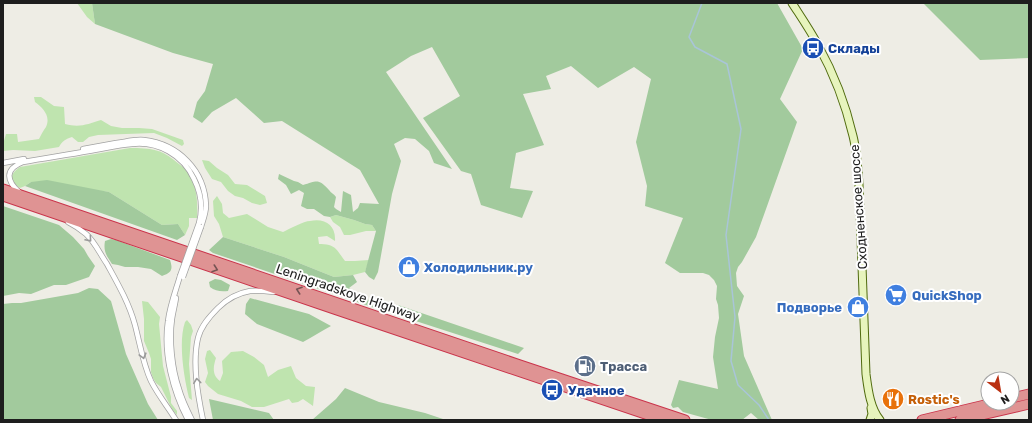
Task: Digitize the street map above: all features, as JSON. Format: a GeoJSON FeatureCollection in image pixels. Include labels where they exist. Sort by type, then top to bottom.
{"type":"FeatureCollection","features":[{"type":"Feature","properties":{"kind":"highway","name":"Leningradskoye Highway"},"geometry":{"type":"LineString","coordinates":[[3,189],[686,420]]}},
{"type":"Feature","properties":{"kind":"highway","name":"Leningradskoye Highway"},"geometry":{"type":"LineString","coordinates":[[3,196],[663,420]]}},
{"type":"Feature","properties":{"kind":"highway"},"geometry":{"type":"LineString","coordinates":[[922,420],[980,406]]}},
{"type":"Feature","properties":{"kind":"highway"},"geometry":{"type":"LineString","coordinates":[[960,420],[1026,406]]}},
{"type":"Feature","properties":{"kind":"main road","name":"Сходненское шоссе"},"geometry":{"type":"LineString","coordinates":[[792,3],[814,38],[830,68],[854,137],[859,185],[866,374],[872,414],[870,420]]}},
{"type":"Feature","properties":{"kind":"main road","name":"Сходненское шоссе"},"geometry":{"type":"LineString","coordinates":[[871,402],[875,414],[880,420]]}},
{"type":"Feature","properties":{"kind":"street"},"geometry":{"type":"LineString","coordinates":[[3,163],[133,140],[143,140],[161,144],[177,152],[185,158],[196,172],[202,187],[206,205],[205,212],[170,310],[168,322],[170,372],[174,389],[188,420]]}},
{"type":"Feature","properties":{"kind":"street"},"geometry":{"type":"LineString","coordinates":[[27,197],[10,182],[10,173],[12,168],[22,162],[133,144],[154,146],[166,149],[181,159],[192,173],[201,201],[202,211],[200,225]]}},
{"type":"Feature","properties":{"kind":"street"},"geometry":{"type":"LineString","coordinates":[[58,215],[86,234],[97,248],[109,268],[131,312],[144,363],[151,381],[176,420]]}},
{"type":"Feature","properties":{"kind":"street"},"geometry":{"type":"LineString","coordinates":[[182,276],[172,318],[172,348],[174,373],[184,403],[192,420]]}},
{"type":"Feature","properties":{"kind":"street"},"geometry":{"type":"LineString","coordinates":[[204,420],[197,382],[196,350],[198,338],[207,320],[222,304],[241,294],[251,291],[283,292]]}},
{"type":"Feature","properties":{"kind":"green space"},"geometry":{"type":"Polygon","coordinates":[[[77,3],[92,3],[95,24],[87,17],[77,3]]]}},
{"type":"Feature","properties":{"kind":"green space"},"geometry":{"type":"Polygon","coordinates":[[[92,3],[777,3],[803,49],[780,99],[797,122],[756,237],[736,273],[737,286],[744,296],[738,314],[744,356],[772,420],[759,420],[751,413],[742,420],[712,420],[683,412],[678,407],[673,408],[671,405],[679,380],[718,389],[713,357],[719,318],[716,299],[717,286],[709,275],[703,273],[680,273],[665,263],[683,218],[645,206],[647,186],[636,142],[651,79],[634,67],[598,88],[571,66],[546,76],[551,89],[523,94],[544,145],[516,153],[510,188],[533,191],[522,218],[481,205],[471,174],[461,171],[423,118],[460,96],[432,47],[411,56],[386,72],[452,169],[434,163],[429,151],[415,139],[405,138],[394,144],[401,161],[392,194],[378,272],[374,280],[365,272],[376,231],[372,225],[336,215],[330,217],[324,216],[314,209],[307,209],[301,206],[304,193],[299,190],[291,194],[286,185],[278,179],[279,174],[303,185],[320,182],[336,197],[334,207],[341,212],[343,191],[351,195],[353,212],[358,208],[360,203],[379,204],[360,170],[282,121],[264,123],[236,98],[212,112],[202,123],[193,117],[197,102],[205,91],[213,64],[173,53],[95,24],[92,3]]]}},
{"type":"Feature","properties":{"kind":"green space"},"geometry":{"type":"Polygon","coordinates":[[[923,3],[1029,3],[1029,58],[980,60],[923,3]]]}},
{"type":"Feature","properties":{"kind":"green space"},"geometry":{"type":"Polygon","coordinates":[[[34,97],[41,97],[54,106],[64,107],[65,124],[80,126],[101,120],[111,126],[122,128],[152,129],[183,140],[184,144],[182,146],[154,133],[98,135],[89,137],[83,142],[78,142],[72,137],[64,140],[59,147],[35,151],[3,151],[3,144],[6,134],[17,134],[18,142],[39,139],[46,127],[48,119],[47,116],[41,107],[35,102],[34,97]]]}},
{"type":"Feature","properties":{"kind":"green space"},"geometry":{"type":"Polygon","coordinates":[[[130,148],[148,149],[162,152],[182,166],[192,179],[196,192],[197,218],[189,218],[189,226],[185,235],[178,224],[162,225],[109,192],[31,182],[20,188],[12,180],[12,175],[20,167],[130,148]]]}},
{"type":"Feature","properties":{"kind":"green space"},"geometry":{"type":"Polygon","coordinates":[[[202,160],[209,161],[228,175],[235,184],[247,185],[265,196],[267,203],[260,205],[235,196],[228,191],[221,182],[212,179],[202,160]]]}},
{"type":"Feature","properties":{"kind":"green space"},"geometry":{"type":"Polygon","coordinates":[[[47,180],[109,192],[162,225],[178,224],[185,235],[177,240],[25,186],[31,182],[47,180]]]}},
{"type":"Feature","properties":{"kind":"green space"},"geometry":{"type":"Polygon","coordinates":[[[217,196],[222,204],[223,213],[229,218],[247,214],[268,227],[283,232],[307,221],[315,220],[325,222],[334,231],[335,241],[327,236],[318,237],[319,244],[332,246],[345,261],[369,260],[365,272],[334,277],[284,257],[223,237],[219,224],[214,216],[213,201],[217,196]]]}},
{"type":"Feature","properties":{"kind":"green space"},"geometry":{"type":"Polygon","coordinates":[[[3,206],[59,225],[84,249],[95,266],[89,277],[66,285],[54,285],[31,294],[19,293],[3,296],[3,206]]]}},
{"type":"Feature","properties":{"kind":"green space"},"geometry":{"type":"Polygon","coordinates":[[[336,215],[372,225],[376,231],[366,231],[344,235],[340,227],[333,222],[330,217],[336,215]]]}},
{"type":"Feature","properties":{"kind":"green space"},"geometry":{"type":"Polygon","coordinates":[[[223,237],[284,257],[334,277],[353,275],[357,282],[349,288],[372,302],[375,308],[213,253],[209,250],[223,237]]]}},
{"type":"Feature","properties":{"kind":"green space"},"geometry":{"type":"Polygon","coordinates":[[[111,239],[170,260],[170,272],[162,276],[151,269],[125,267],[112,264],[106,254],[105,248],[105,241],[111,239]]]}},
{"type":"Feature","properties":{"kind":"green space"},"geometry":{"type":"Polygon","coordinates":[[[215,279],[221,280],[230,285],[228,291],[218,291],[210,287],[209,282],[215,279]]]}},
{"type":"Feature","properties":{"kind":"green space"},"geometry":{"type":"Polygon","coordinates":[[[89,288],[98,289],[111,301],[126,354],[148,404],[158,420],[3,420],[3,304],[21,303],[78,293],[89,288]]]}},
{"type":"Feature","properties":{"kind":"green space"},"geometry":{"type":"Polygon","coordinates":[[[250,298],[309,314],[331,326],[303,342],[257,324],[245,314],[246,304],[250,298]]]}},
{"type":"Feature","properties":{"kind":"green space"},"geometry":{"type":"Polygon","coordinates":[[[142,301],[148,302],[160,317],[159,324],[163,366],[171,397],[171,403],[177,411],[177,415],[172,409],[161,387],[156,383],[151,372],[151,359],[144,341],[142,301]]]}},
{"type":"Feature","properties":{"kind":"green space"},"geometry":{"type":"Polygon","coordinates":[[[398,305],[524,348],[518,354],[394,314],[392,310],[398,305]]]}},
{"type":"Feature","properties":{"kind":"green space"},"geometry":{"type":"Polygon","coordinates":[[[187,320],[193,331],[191,337],[189,364],[192,400],[189,398],[182,360],[183,330],[187,320]]]}},
{"type":"Feature","properties":{"kind":"green space"},"geometry":{"type":"Polygon","coordinates":[[[210,350],[216,358],[214,373],[220,381],[223,373],[222,361],[231,352],[243,351],[254,357],[264,365],[268,377],[278,370],[291,366],[296,378],[306,386],[315,387],[313,406],[303,399],[292,403],[289,399],[264,407],[252,407],[241,401],[218,394],[205,382],[208,373],[205,359],[207,351],[210,350]]]}},
{"type":"Feature","properties":{"kind":"green space"},"geometry":{"type":"Polygon","coordinates":[[[345,388],[379,402],[425,413],[446,420],[312,420],[336,399],[345,388]]]}},
{"type":"Feature","properties":{"kind":"green space"},"geometry":{"type":"Polygon","coordinates":[[[209,399],[269,413],[274,420],[213,420],[209,399]]]}},
{"type":"Feature","properties":{"kind":"waterway"},"geometry":{"type":"LineString","coordinates":[[702,3],[689,37],[695,47],[727,64],[741,129],[726,235],[735,317],[731,361],[738,385],[759,405],[769,420]]}},
{"type":"Feature","properties":{"kind":"place","name":"Склады"},"geometry":{"type":"Point","coordinates":[813,48]}},
{"type":"Feature","properties":{"kind":"place","name":"Холодильник.ру"},"geometry":{"type":"Point","coordinates":[409,267]}},
{"type":"Feature","properties":{"kind":"place","name":"QuickShop"},"geometry":{"type":"Point","coordinates":[896,295]}},
{"type":"Feature","properties":{"kind":"place","name":"Подворье"},"geometry":{"type":"Point","coordinates":[858,307]}},
{"type":"Feature","properties":{"kind":"place","name":"Трасса"},"geometry":{"type":"Point","coordinates":[585,366]}},
{"type":"Feature","properties":{"kind":"place","name":"Удачное"},"geometry":{"type":"Point","coordinates":[552,390]}},
{"type":"Feature","properties":{"kind":"place","name":"Rostiс's"},"geometry":{"type":"Point","coordinates":[893,399]}}]}
